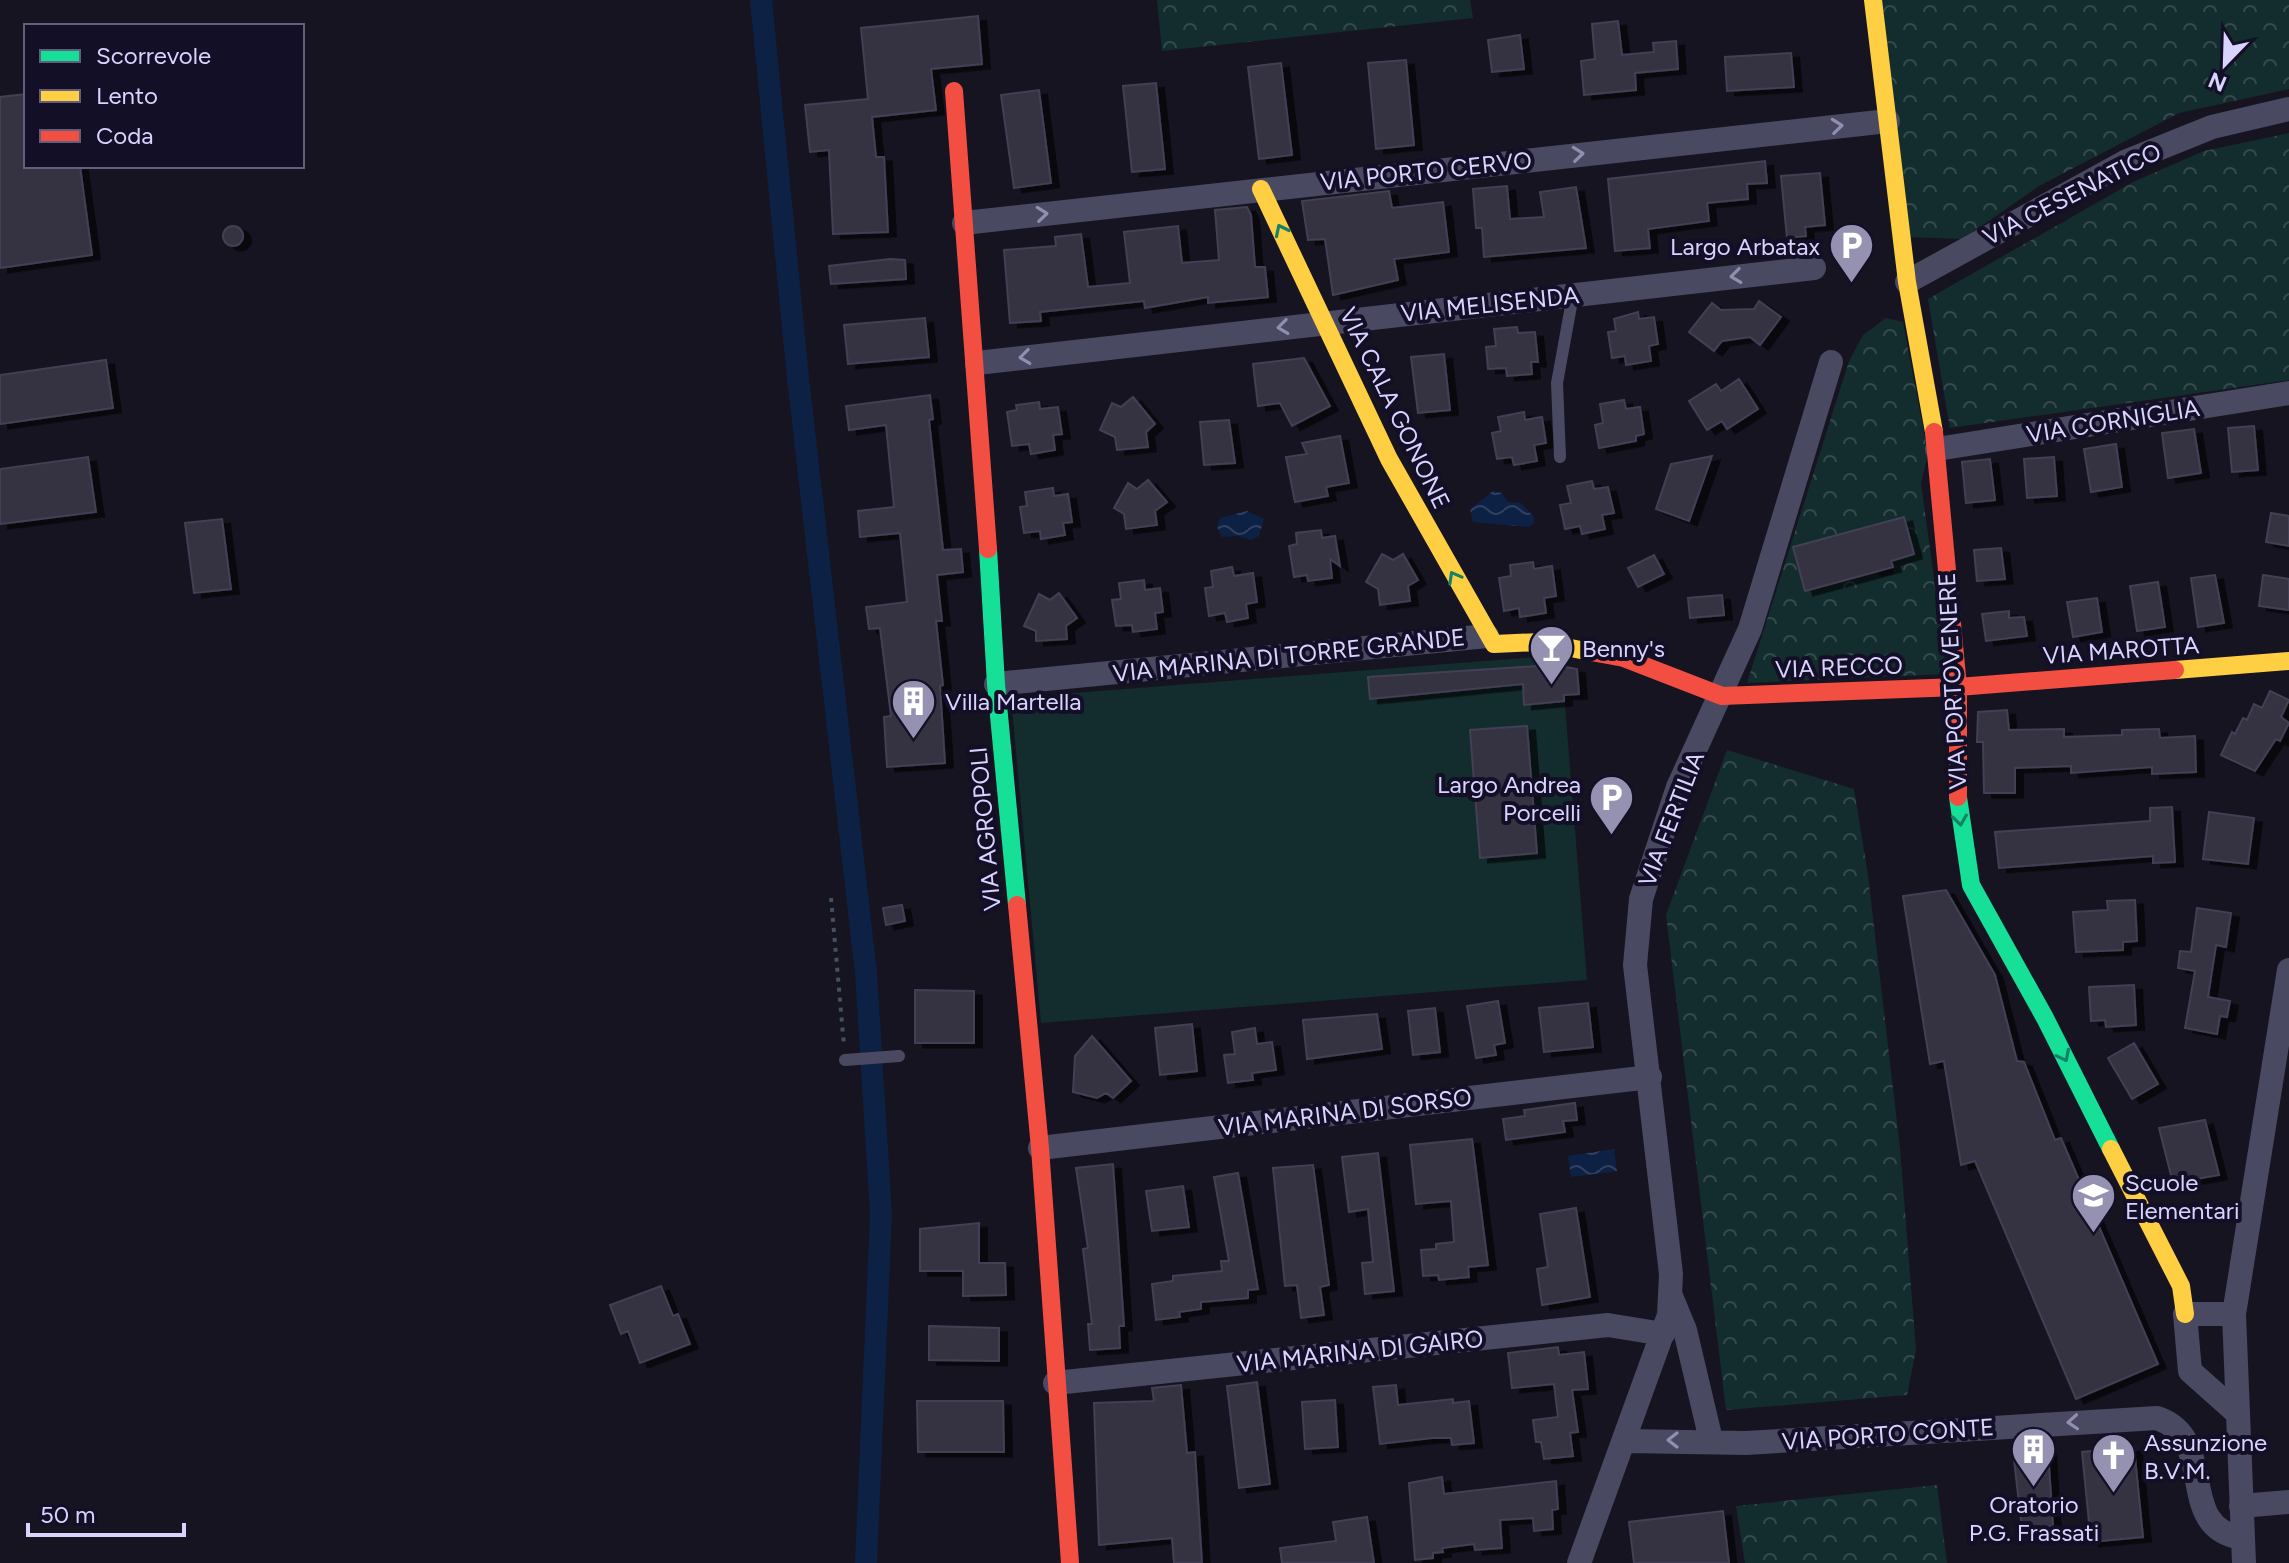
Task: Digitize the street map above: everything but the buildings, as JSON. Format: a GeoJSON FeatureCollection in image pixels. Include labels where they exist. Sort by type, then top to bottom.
{"type":"FeatureCollection","features":[{"type":"Feature","properties":{"kind":"street","name":"VIA PORTOVENERE"},"geometry":{"type":"LineString","coordinates":[[1873,0],[1907,282],[1937,449],[1958,687],[1956,786],[1971,885],[2045,1018],[2181,1286],[2190,1371],[2236,1412]]}},
{"type":"Feature","properties":{"kind":"street","name":"VIA AGROPOLI"},"geometry":{"type":"LineString","coordinates":[[954,91],[977,363],[996,684],[1040,1148],[1070,1563]]}},
{"type":"Feature","properties":{"kind":"street","name":"VIA CESENATICO"},"geometry":{"type":"LineString","coordinates":[[1907,282],[2125,162],[2212,127],[2289,109]]}},
{"type":"Feature","properties":{"kind":"street","name":"VIA PORTO CERVO"},"geometry":{"type":"LineString","coordinates":[[964,223],[1888,121]]}},
{"type":"Feature","properties":{"kind":"street","name":"VIA CALA GONONE"},"geometry":{"type":"LineString","coordinates":[[1261,189],[1389,459],[1490,640]]}},
{"type":"Feature","properties":{"kind":"street","name":"VIA MELISENDA"},"geometry":{"type":"LineString","coordinates":[[977,363],[1814,268]]}},
{"type":"Feature","properties":{"kind":"street","name":"VIA FERTILIA"},"geometry":{"type":"LineString","coordinates":[[1671,1296],[1650,1077],[1635,965],[1641,899],[1678,787],[1750,629],[1831,362]]}},
{"type":"Feature","properties":{"kind":"street","name":"VIA CORNIGLIA"},"geometry":{"type":"LineString","coordinates":[[1937,449],[2289,393]]}},
{"type":"Feature","properties":{"kind":"street","name":"VIA MARINA DI TORRE GRANDE"},"geometry":{"type":"LineString","coordinates":[[996,684],[1490,640],[1540,642],[1624,658],[1722,696]]}},
{"type":"Feature","properties":{"kind":"street","name":"VIA MAROTTA"},"geometry":{"type":"LineString","coordinates":[[1958,687],[2289,661]]}},
{"type":"Feature","properties":{"kind":"street","name":"VIA RECCO"},"geometry":{"type":"LineString","coordinates":[[1722,696],[1958,687]]}},
{"type":"Feature","properties":{"kind":"street"},"geometry":{"type":"LineString","coordinates":[[2244,1563],[2234,1314],[2289,970]]}},
{"type":"Feature","properties":{"kind":"street","name":"VIA MARINA DI SORSO"},"geometry":{"type":"LineString","coordinates":[[1040,1148],[1650,1077]]}},
{"type":"Feature","properties":{"kind":"street"},"geometry":{"type":"LineString","coordinates":[[1579,1563],[1663,1334],[1671,1296]]}},
{"type":"Feature","properties":{"kind":"street"},"geometry":{"type":"LineString","coordinates":[[1671,1296],[1685,1330],[1711,1440]]}},
{"type":"Feature","properties":{"kind":"street"},"geometry":{"type":"LineString","coordinates":[[2185,1314],[2234,1314]]}},
{"type":"Feature","properties":{"kind":"street","name":"VIA MARINA DI GAIRO"},"geometry":{"type":"LineString","coordinates":[[1055,1383],[1608,1325],[1663,1334]]}},
{"type":"Feature","properties":{"kind":"street","name":"VIA PORTO CONTE"},"geometry":{"type":"LineString","coordinates":[[1626,1441],[1711,1440],[1746,1443],[2150,1418],[2169,1423],[2187,1439],[2201,1502],[2209,1519],[2221,1532],[2243,1538]]}},
{"type":"Feature","properties":{"kind":"street"},"geometry":{"type":"LineString","coordinates":[[2241,1506],[2289,1502]]}},
{"type":"Feature","properties":{"kind":"lane"},"geometry":{"type":"LineString","coordinates":[[1560,457],[1557,383],[1573,295]]}},
{"type":"Feature","properties":{"kind":"lane"},"geometry":{"type":"LineString","coordinates":[[845,1060],[899,1056]]}},
{"type":"Feature","properties":{"kind":"path"},"geometry":{"type":"LineString","coordinates":[[831,898],[845,1060]]}},
{"type":"Feature","properties":{"kind":"green space"},"geometry":{"type":"Polygon","coordinates":[[[1157,0],[1470,0],[1473,18],[1162,51],[1157,0]]]}},
{"type":"Feature","properties":{"kind":"green space"},"geometry":{"type":"Polygon","coordinates":[[[1881,0],[2289,0],[2289,89],[2179,113],[2039,186],[1963,239],[1908,237],[1881,0]]]}},
{"type":"Feature","properties":{"kind":"green space"},"geometry":{"type":"Polygon","coordinates":[[[2289,133],[2289,380],[1950,428],[1928,299],[2133,182],[2204,151],[2289,133]]]}},
{"type":"Feature","properties":{"kind":"green space"},"geometry":{"type":"Polygon","coordinates":[[[1886,318],[1903,322],[1928,454],[1921,483],[1947,674],[1747,683],[1849,361],[1863,335],[1886,318]],[[1903,517],[1793,548],[1805,591],[1878,571],[1880,577],[1894,574],[1891,561],[1914,554],[1903,517]]]}},
{"type":"Feature","properties":{"kind":"green space"},"geometry":{"type":"Polygon","coordinates":[[[1561,655],[1587,980],[1041,1023],[1011,698],[1561,655]]]}},
{"type":"Feature","properties":{"kind":"green space"},"geometry":{"type":"Polygon","coordinates":[[[1727,750],[1854,789],[1868,875],[1900,1148],[1916,1350],[1907,1395],[1726,1410],[1666,915],[1727,750]]]}},
{"type":"Feature","properties":{"kind":"green space"},"geometry":{"type":"Polygon","coordinates":[[[1937,1485],[1947,1563],[1745,1563],[1736,1506],[1937,1485]]]}},
{"type":"Feature","properties":{"kind":"water"},"geometry":{"type":"Polygon","coordinates":[[[1493,491],[1502,493],[1508,502],[1521,503],[1534,517],[1534,523],[1529,527],[1473,522],[1470,509],[1493,491]]]}},
{"type":"Feature","properties":{"kind":"water"},"geometry":{"type":"Polygon","coordinates":[[[1247,511],[1264,519],[1259,536],[1251,540],[1239,536],[1222,537],[1217,527],[1220,518],[1247,511]]]}},
{"type":"Feature","properties":{"kind":"water"},"geometry":{"type":"Polygon","coordinates":[[[1614,1149],[1617,1171],[1571,1177],[1568,1156],[1614,1149]]]}},
{"type":"Feature","properties":{"kind":"waterway"},"geometry":{"type":"LineString","coordinates":[[761,0],[798,378],[866,973],[881,1214],[866,1563]]}},
{"type":"Feature","properties":{"kind":"traffic: fast"},"geometry":{"type":"LineString","coordinates":[[988,549],[996,684],[1017,905]]}},
{"type":"Feature","properties":{"kind":"traffic: fast"},"geometry":{"type":"LineString","coordinates":[[1958,797],[1971,885],[2045,1018],[2111,1149]]}},
{"type":"Feature","properties":{"kind":"traffic: slow"},"geometry":{"type":"LineString","coordinates":[[1873,0],[1907,282],[1934,432]]}},
{"type":"Feature","properties":{"kind":"traffic: slow"},"geometry":{"type":"LineString","coordinates":[[1261,189],[1389,459],[1494,644],[1540,642],[1591,652]]}},
{"type":"Feature","properties":{"kind":"traffic: slow"},"geometry":{"type":"LineString","coordinates":[[2175,670],[2289,661]]}},
{"type":"Feature","properties":{"kind":"traffic: slow"},"geometry":{"type":"LineString","coordinates":[[2111,1149],[2181,1286],[2185,1314]]}},
{"type":"Feature","properties":{"kind":"traffic: jam"},"geometry":{"type":"LineString","coordinates":[[954,91],[988,549]]}},
{"type":"Feature","properties":{"kind":"traffic: jam"},"geometry":{"type":"LineString","coordinates":[[1934,432],[1958,687],[1958,797]]}},
{"type":"Feature","properties":{"kind":"traffic: jam"},"geometry":{"type":"LineString","coordinates":[[1591,652],[1624,658],[1722,696],[1958,687],[2175,670]]}},
{"type":"Feature","properties":{"kind":"traffic: jam"},"geometry":{"type":"LineString","coordinates":[[1017,905],[1040,1148],[1070,1563]]}},
{"type":"Feature","properties":{"kind":"place","name":"Largo Arbatax"},"geometry":{"type":"Point","coordinates":[1851,285]}},
{"type":"Feature","properties":{"kind":"place","name":"Benny's"},"geometry":{"type":"Point","coordinates":[1551,687]}},
{"type":"Feature","properties":{"kind":"place","name":"Villa Martella"},"geometry":{"type":"Point","coordinates":[914,740]}},
{"type":"Feature","properties":{"kind":"place","name":"Largo Andrea Porcelli"},"geometry":{"type":"Point","coordinates":[1612,837]}},
{"type":"Feature","properties":{"kind":"place","name":"Scuole Elementari"},"geometry":{"type":"Point","coordinates":[2094,1235]}},
{"type":"Feature","properties":{"kind":"place","name":"Oratorio P.G. Frassati"},"geometry":{"type":"Point","coordinates":[2034,1489]}},
{"type":"Feature","properties":{"kind":"place","name":"Assunzione B.V.M."},"geometry":{"type":"Point","coordinates":[2113,1495]}}]}
